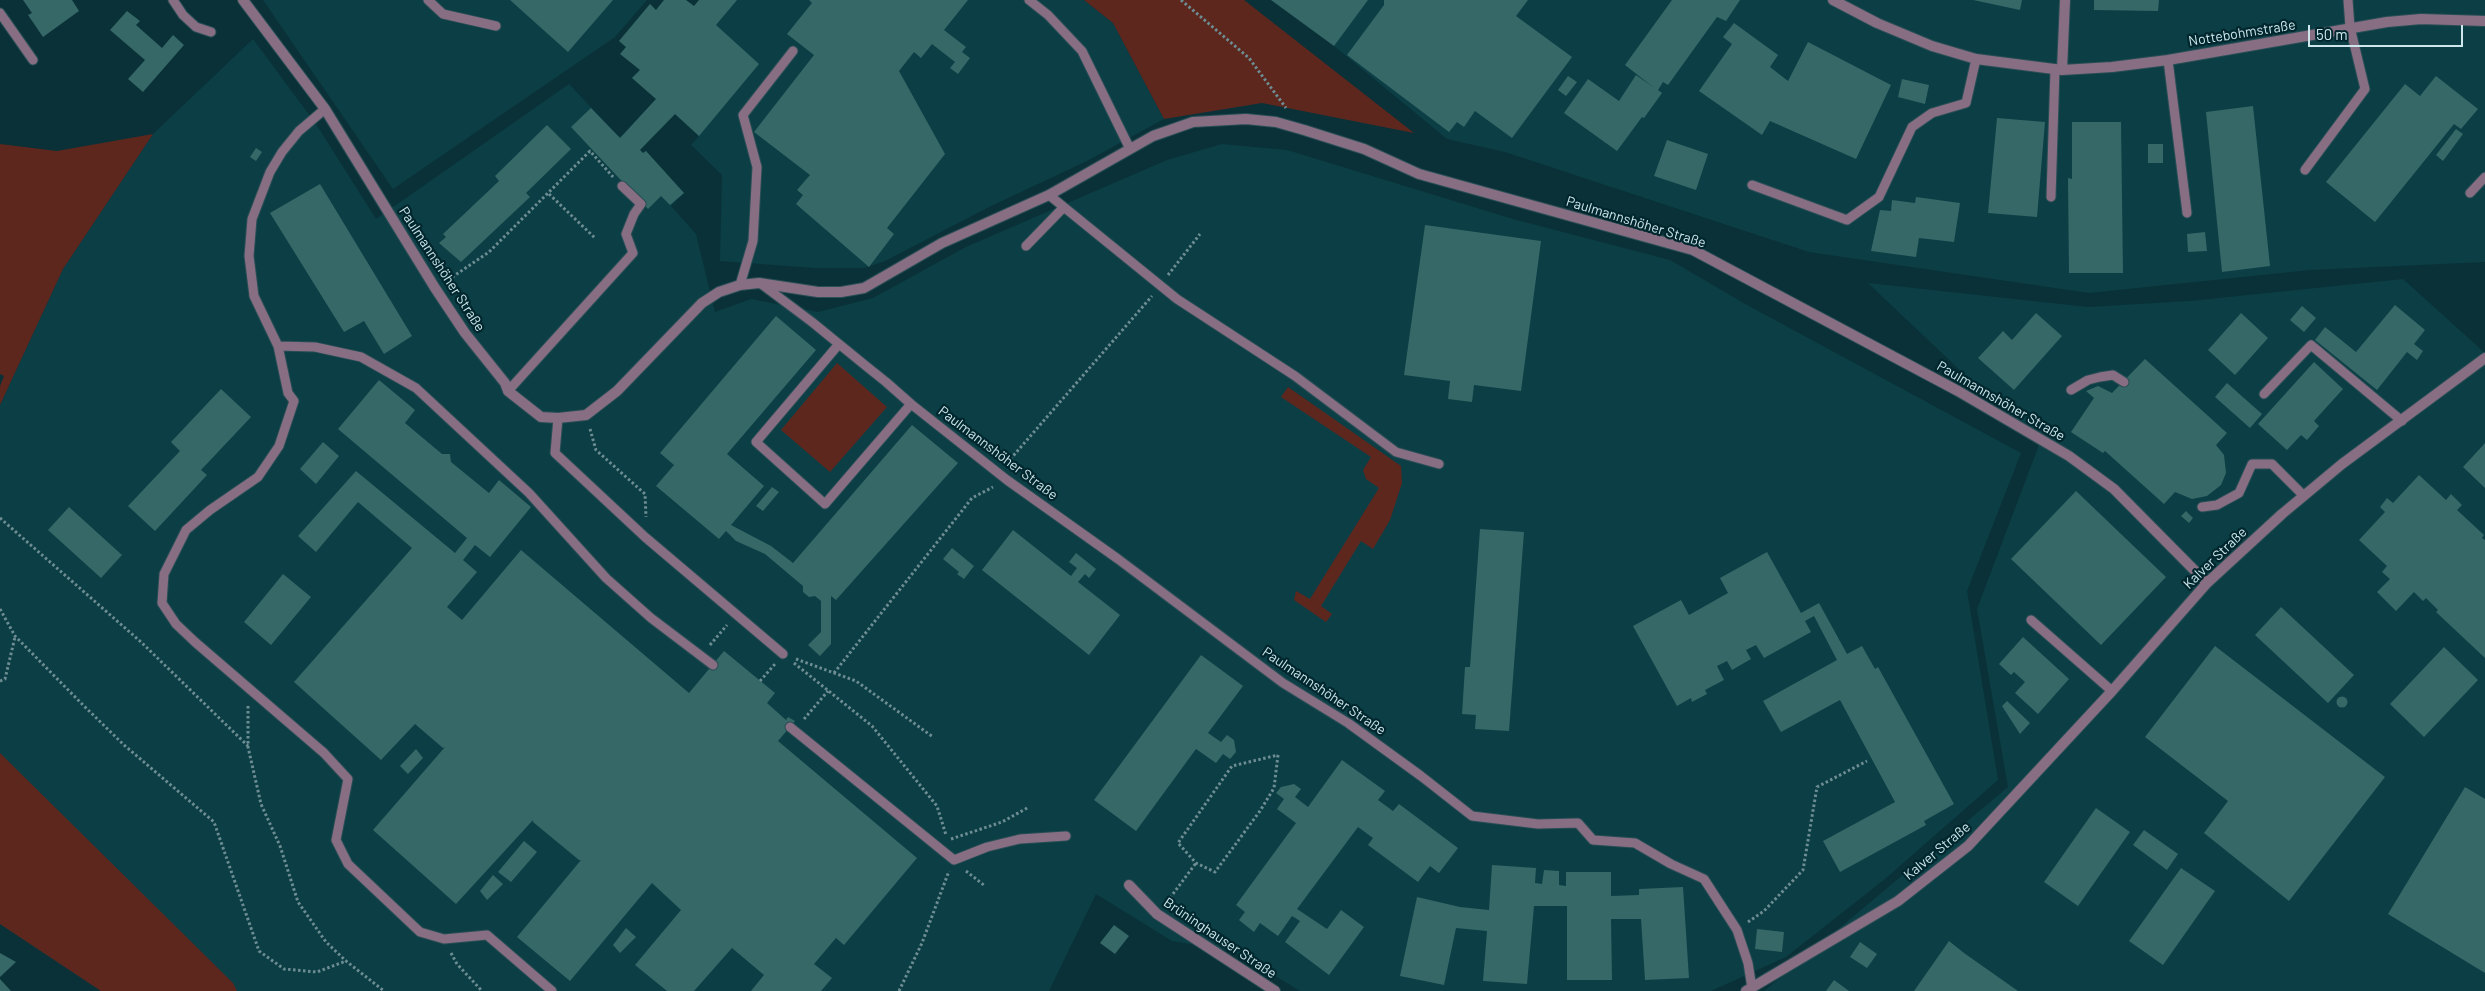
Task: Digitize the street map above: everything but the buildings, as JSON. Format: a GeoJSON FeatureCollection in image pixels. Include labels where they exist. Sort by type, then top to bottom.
{"type":"FeatureCollection","features":[{"type":"Feature","properties":{"kind":"street","name":"Paulmannshöher Straße"},"geometry":{"type":"LineString","coordinates":[[243,0],[325,109],[435,288],[465,333],[505,383],[508,391],[541,417],[558,418],[586,415],[617,391],[702,303],[719,292],[740,285],[759,283],[818,292],[841,292],[864,288],[942,243],[1049,195],[1153,136],[1193,122],[1246,119],[1276,122],[1304,130],[1364,150],[1419,174],[1693,250],[1958,391],[2069,456],[2114,489],[2206,583]]}},
{"type":"Feature","properties":{"kind":"street","name":"Nottebohmstraße"},"geometry":{"type":"LineString","coordinates":[[1833,0],[1877,23],[1932,46],[1976,59],[2059,69],[2112,67],[2168,60],[2350,27],[2421,19],[2485,22]]}},
{"type":"Feature","properties":{"kind":"street"},"geometry":{"type":"LineString","coordinates":[[2059,69],[2065,0]]}},
{"type":"Feature","properties":{"kind":"street","name":"Kalver Straße"},"geometry":{"type":"LineString","coordinates":[[1749,989],[1898,901],[1968,846],[2112,691],[2206,583],[2342,464],[2485,358]]}},
{"type":"Feature","properties":{"kind":"street","name":"Brüninghauser Straße"},"geometry":{"type":"LineString","coordinates":[[1129,885],[1157,914],[1275,991]]}},
{"type":"Feature","properties":{"kind":"lane"},"geometry":{"type":"LineString","coordinates":[[173,0],[183,15],[196,27],[211,32]]}},
{"type":"Feature","properties":{"kind":"lane"},"geometry":{"type":"LineString","coordinates":[[428,0],[443,14],[496,26]]}},
{"type":"Feature","properties":{"kind":"lane"},"geometry":{"type":"LineString","coordinates":[[1029,0],[1048,15],[1082,51],[1130,149]]}},
{"type":"Feature","properties":{"kind":"lane"},"geometry":{"type":"LineString","coordinates":[[2305,170],[2365,89],[2350,27],[2348,0]]}},
{"type":"Feature","properties":{"kind":"lane"},"geometry":{"type":"LineString","coordinates":[[0,13],[32,60]]}},
{"type":"Feature","properties":{"kind":"lane"},"geometry":{"type":"LineString","coordinates":[[740,285],[753,242],[757,166],[743,114],[793,51]]}},
{"type":"Feature","properties":{"kind":"lane"},"geometry":{"type":"LineString","coordinates":[[1752,185],[1847,220],[1879,197],[1912,127],[1932,113],[1966,103],[1976,59]]}},
{"type":"Feature","properties":{"kind":"lane"},"geometry":{"type":"LineString","coordinates":[[2168,60],[2186,213]]}},
{"type":"Feature","properties":{"kind":"lane"},"geometry":{"type":"LineString","coordinates":[[2051,197],[2059,69]]}},
{"type":"Feature","properties":{"kind":"lane"},"geometry":{"type":"LineString","coordinates":[[325,109],[299,131],[282,152],[270,172],[252,219],[249,256],[254,296],[278,346],[288,393],[294,401],[279,446],[258,477],[210,510],[186,530],[164,574],[162,603],[176,624],[324,753],[348,779],[336,840],[348,864],[420,932],[444,939],[487,936],[552,991]]}},
{"type":"Feature","properties":{"kind":"lane"},"geometry":{"type":"LineString","coordinates":[[2470,193],[2485,176]]}},
{"type":"Feature","properties":{"kind":"lane"},"geometry":{"type":"LineString","coordinates":[[508,391],[633,253],[626,234],[634,214],[641,204],[622,186]]}},
{"type":"Feature","properties":{"kind":"lane"},"geometry":{"type":"LineString","coordinates":[[1049,195],[1177,298],[1295,376],[1396,452],[1438,464]]}},
{"type":"Feature","properties":{"kind":"lane"},"geometry":{"type":"LineString","coordinates":[[1026,246],[1063,208]]}},
{"type":"Feature","properties":{"kind":"lane","name":"Paulmannshöher Straße"},"geometry":{"type":"LineString","coordinates":[[759,283],[839,344],[1007,480],[1118,559],[1283,683],[1348,723],[1472,816],[1538,824],[1578,823],[1593,840],[1635,843],[1671,864],[1704,879],[1737,930],[1748,963],[1749,989]]}},
{"type":"Feature","properties":{"kind":"lane"},"geometry":{"type":"LineString","coordinates":[[839,344],[756,442],[825,504],[911,404]]}},
{"type":"Feature","properties":{"kind":"lane"},"geometry":{"type":"LineString","coordinates":[[2264,394],[2310,345],[2402,421]]}},
{"type":"Feature","properties":{"kind":"lane"},"geometry":{"type":"LineString","coordinates":[[278,346],[315,347],[361,357],[416,388],[529,493],[606,578],[651,618],[713,664]]}},
{"type":"Feature","properties":{"kind":"lane"},"geometry":{"type":"LineString","coordinates":[[2071,390],[2088,380],[2113,375],[2124,382]]}},
{"type":"Feature","properties":{"kind":"lane"},"geometry":{"type":"LineString","coordinates":[[558,418],[555,454],[735,616],[784,654]]}},
{"type":"Feature","properties":{"kind":"lane"},"geometry":{"type":"LineString","coordinates":[[2202,507],[2217,505],[2239,493],[2252,464],[2272,464],[2304,496]]}},
{"type":"Feature","properties":{"kind":"lane"},"geometry":{"type":"LineString","coordinates":[[2031,620],[2112,691]]}},
{"type":"Feature","properties":{"kind":"lane"},"geometry":{"type":"LineString","coordinates":[[793,728],[954,860],[987,847],[1020,839],[1066,836]]}},
{"type":"Feature","properties":{"kind":"path"},"geometry":{"type":"LineString","coordinates":[[1181,0],[1250,58],[1272,92],[1304,130]]}},
{"type":"Feature","properties":{"kind":"path"},"geometry":{"type":"LineString","coordinates":[[435,288],[489,252],[590,151],[622,186]]}},
{"type":"Feature","properties":{"kind":"path"},"geometry":{"type":"LineString","coordinates":[[549,194],[595,238]]}},
{"type":"Feature","properties":{"kind":"path"},"geometry":{"type":"LineString","coordinates":[[998,473],[1082,379],[1161,285],[1200,234]]}},
{"type":"Feature","properties":{"kind":"path"},"geometry":{"type":"LineString","coordinates":[[586,415],[596,450],[646,494],[645,537]]}},
{"type":"Feature","properties":{"kind":"path"},"geometry":{"type":"LineString","coordinates":[[834,673],[972,498],[1007,480]]}},
{"type":"Feature","properties":{"kind":"path"},"geometry":{"type":"LineString","coordinates":[[0,518],[141,642],[248,747]]}},
{"type":"Feature","properties":{"kind":"path"},"geometry":{"type":"LineString","coordinates":[[0,609],[15,636],[124,745],[214,822],[259,951],[284,969],[317,972],[346,961]]}},
{"type":"Feature","properties":{"kind":"path"},"geometry":{"type":"LineString","coordinates":[[701,655],[735,616]]}},
{"type":"Feature","properties":{"kind":"path"},"geometry":{"type":"LineString","coordinates":[[0,680],[5,679],[15,636]]}},
{"type":"Feature","properties":{"kind":"path"},"geometry":{"type":"LineString","coordinates":[[784,654],[856,681],[933,737]]}},
{"type":"Feature","properties":{"kind":"path"},"geometry":{"type":"LineString","coordinates":[[760,681],[784,654]]}},
{"type":"Feature","properties":{"kind":"path"},"geometry":{"type":"LineString","coordinates":[[784,654],[872,726],[937,806],[954,860],[985,886]]}},
{"type":"Feature","properties":{"kind":"path"},"geometry":{"type":"LineString","coordinates":[[248,688],[248,747],[261,804],[280,846],[298,902],[326,942],[346,961],[384,991]]}},
{"type":"Feature","properties":{"kind":"path"},"geometry":{"type":"LineString","coordinates":[[793,728],[828,691]]}},
{"type":"Feature","properties":{"kind":"path"},"geometry":{"type":"LineString","coordinates":[[1278,755],[1274,788],[1260,811],[1215,872],[1196,863],[1178,843],[1232,766],[1278,755]]}},
{"type":"Feature","properties":{"kind":"path"},"geometry":{"type":"LineString","coordinates":[[1737,930],[1764,911],[1803,870],[1817,787],[1867,761]]}},
{"type":"Feature","properties":{"kind":"path"},"geometry":{"type":"LineString","coordinates":[[947,840],[1002,822],[1029,807]]}},
{"type":"Feature","properties":{"kind":"path"},"geometry":{"type":"LineString","coordinates":[[899,991],[922,943],[954,860]]}},
{"type":"Feature","properties":{"kind":"path"},"geometry":{"type":"LineString","coordinates":[[1157,914],[1196,863]]}},
{"type":"Feature","properties":{"kind":"path"},"geometry":{"type":"LineString","coordinates":[[444,939],[457,964],[482,991]]}},
{"type":"Feature","properties":{"kind":"shaded area"},"geometry":{"type":"Polygon","coordinates":[[[263,0],[647,0],[615,37],[393,189],[263,0]]]}},
{"type":"Feature","properties":{"kind":"shaded area"},"geometry":{"type":"Polygon","coordinates":[[[664,0],[686,0],[694,6],[699,0],[1084,0],[1113,23],[1164,119],[1087,161],[989,207],[885,261],[864,268],[815,268],[720,261],[722,175],[691,145],[699,136],[675,114],[657,133],[640,116],[656,99],[632,78],[640,70],[626,47],[619,41],[650,4],[656,10],[664,0]]]}},
{"type":"Feature","properties":{"kind":"shaded area"},"geometry":{"type":"Polygon","coordinates":[[[1084,0],[1244,0],[1414,133],[1262,103],[1164,119],[1113,23],[1084,0]]]}},
{"type":"Feature","properties":{"kind":"shaded area"},"geometry":{"type":"Polygon","coordinates":[[[1273,0],[2485,0],[2485,262],[2310,270],[2089,293],[1809,252],[1505,152],[1447,139],[1339,50],[1273,0]]]}},
{"type":"Feature","properties":{"kind":"shaded area"},"geometry":{"type":"Polygon","coordinates":[[[253,39],[316,124],[376,219],[569,84],[619,137],[625,134],[643,153],[646,151],[684,193],[671,206],[696,234],[715,312],[751,299],[818,312],[873,298],[966,247],[1167,160],[1222,144],[1287,150],[1513,219],[1670,260],[1747,305],[2021,453],[1967,591],[1998,780],[1885,879],[1786,957],[1711,991],[1300,991],[1234,951],[1172,941],[1096,894],[1049,991],[101,991],[0,924],[0,405],[63,269],[153,134],[253,39]]]}},
{"type":"Feature","properties":{"kind":"shaded area"},"geometry":{"type":"Polygon","coordinates":[[[153,134],[63,269],[0,405],[0,386],[4,376],[0,374],[0,144],[57,151],[153,134]]]}},
{"type":"Feature","properties":{"kind":"shaded area"},"geometry":{"type":"Polygon","coordinates":[[[2403,279],[2485,353],[2485,991],[1764,991],[2008,787],[1977,609],[2039,445],[1868,283],[2088,307],[2190,301],[2403,279]]]}},
{"type":"Feature","properties":{"kind":"shaded area"},"geometry":{"type":"Polygon","coordinates":[[[837,363],[887,407],[830,472],[781,430],[837,363]]]}},
{"type":"Feature","properties":{"kind":"shaded area"},"geometry":{"type":"Polygon","coordinates":[[[1288,387],[1401,466],[1402,483],[1390,520],[1373,549],[1361,541],[1321,606],[1332,614],[1326,622],[1294,600],[1296,591],[1310,599],[1379,488],[1366,479],[1363,470],[1371,457],[1281,397],[1288,387]]]}},
{"type":"Feature","properties":{"kind":"shaded area"},"geometry":{"type":"Polygon","coordinates":[[[0,753],[233,983],[237,991],[101,991],[0,924],[0,753]]]}}]}
